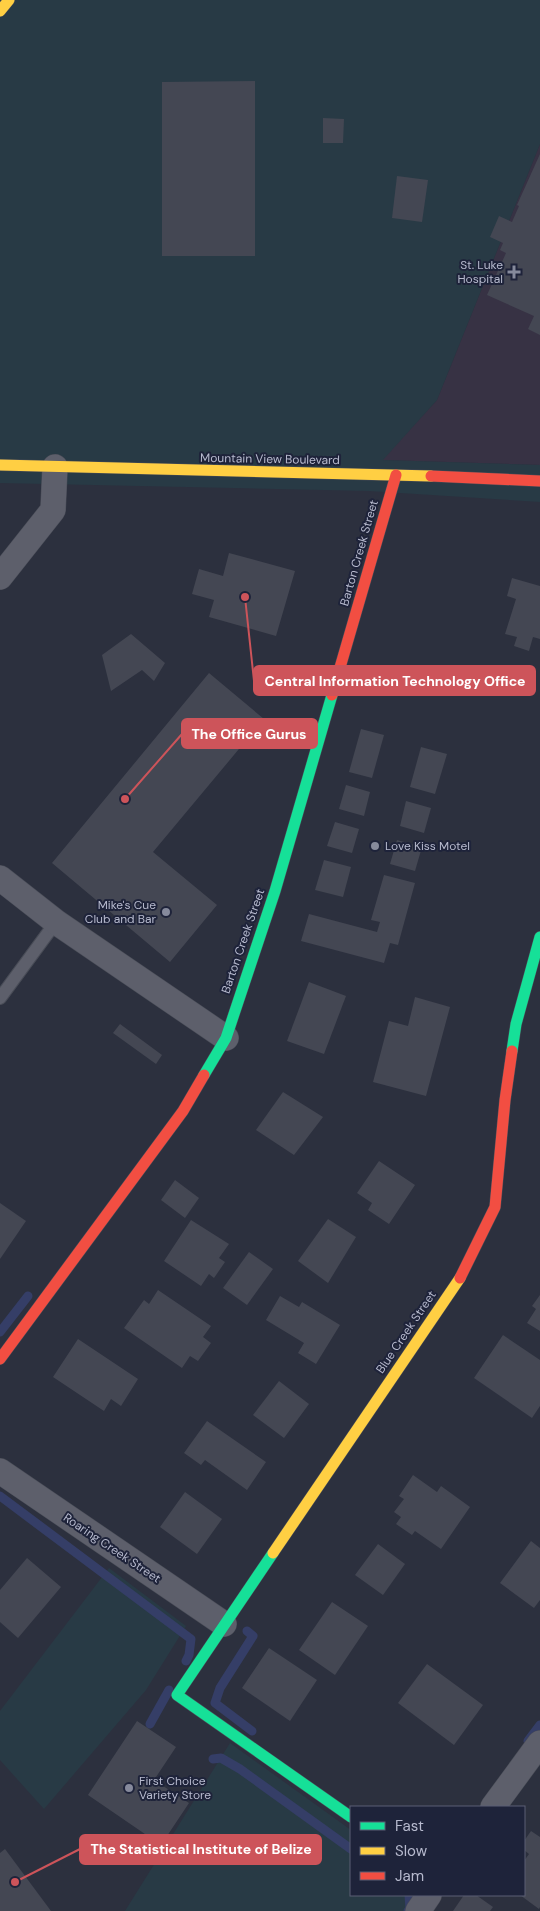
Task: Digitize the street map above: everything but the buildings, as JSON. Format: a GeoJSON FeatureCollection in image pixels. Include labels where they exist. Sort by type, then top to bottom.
{"type":"FeatureCollection","features":[{"type":"Feature","properties":{"kind":"street"},"geometry":{"type":"LineString","coordinates":[[0,11],[9,0]]}},
{"type":"Feature","properties":{"kind":"street","name":"Mountain View Boulevard"},"geometry":{"type":"LineString","coordinates":[[0,465],[396,475],[540,481]]}},
{"type":"Feature","properties":{"kind":"street"},"geometry":{"type":"LineString","coordinates":[[0,577],[53,510],[55,466]]}},
{"type":"Feature","properties":{"kind":"street","name":"Barton Creek Street"},"geometry":{"type":"LineString","coordinates":[[0,1359],[183,1111],[226,1038],[275,890],[396,475]]}},
{"type":"Feature","properties":{"kind":"street"},"geometry":{"type":"LineString","coordinates":[[0,878],[56,922],[226,1038]]}},
{"type":"Feature","properties":{"kind":"street","name":"Blue Creek Street"},"geometry":{"type":"LineString","coordinates":[[350,1816],[177,1696],[224,1624],[464,1273],[495,1207],[505,1100],[516,1024],[540,937]]}},
{"type":"Feature","properties":{"kind":"street","name":"Roaring Creek Street"},"geometry":{"type":"LineString","coordinates":[[0,1471],[224,1624]]}},
{"type":"Feature","properties":{"kind":"street"},"geometry":{"type":"LineString","coordinates":[[494,1806],[540,1743]]}},
{"type":"Feature","properties":{"kind":"street"},"geometry":{"type":"LineString","coordinates":[[418,1911],[429,1896]]}},
{"type":"Feature","properties":{"kind":"lane"},"geometry":{"type":"LineString","coordinates":[[0,998],[56,922]]}},
{"type":"Feature","properties":{"kind":"shaded area"},"geometry":{"type":"Polygon","coordinates":[[[0,0],[540,0],[540,144],[437,400],[383,460],[540,465],[540,502],[369,491],[0,483],[0,0]]]}},
{"type":"Feature","properties":{"kind":"shaded area","name":"St. Luke Hospital"},"geometry":{"type":"Polygon","coordinates":[[[540,144],[540,465],[382,460],[437,400],[540,144]]]}},
{"type":"Feature","properties":{"kind":"shaded area"},"geometry":{"type":"Polygon","coordinates":[[[109,1568],[186,1626],[146,1690],[44,1809],[0,1760],[0,1711],[109,1568]]]}},
{"type":"Feature","properties":{"kind":"shaded area"},"geometry":{"type":"Polygon","coordinates":[[[230,1743],[350,1829],[350,1896],[419,1896],[408,1911],[125,1911],[230,1743]]]}},
{"type":"Feature","properties":{"kind":"waterway"},"geometry":{"type":"LineString","coordinates":[[0,1332],[28,1296]]}},
{"type":"Feature","properties":{"kind":"waterway"},"geometry":{"type":"LineString","coordinates":[[0,1496],[191,1639],[189,1655],[186,1661]]}},
{"type":"Feature","properties":{"kind":"waterway"},"geometry":{"type":"LineString","coordinates":[[247,1631],[253,1636],[220,1688],[215,1703],[252,1731]]}},
{"type":"Feature","properties":{"kind":"waterway"},"geometry":{"type":"LineString","coordinates":[[150,1724],[169,1690]]}},
{"type":"Feature","properties":{"kind":"waterway"},"geometry":{"type":"LineString","coordinates":[[528,1741],[540,1725]]}},
{"type":"Feature","properties":{"kind":"waterway"},"geometry":{"type":"LineString","coordinates":[[213,1759],[221,1758],[240,1769],[350,1848]]}},
{"type":"Feature","properties":{"kind":"waterway"},"geometry":{"type":"LineString","coordinates":[[408,1911],[410,1909],[409,1896]]}},
{"type":"Feature","properties":{"kind":"traffic: fast"},"geometry":{"type":"LineString","coordinates":[[204,1075],[226,1038],[275,891],[332,695]]}},
{"type":"Feature","properties":{"kind":"traffic: fast"},"geometry":{"type":"LineString","coordinates":[[512,1051],[516,1024],[540,937]]}},
{"type":"Feature","properties":{"kind":"traffic: fast"},"geometry":{"type":"LineString","coordinates":[[273,1553],[177,1695],[350,1816]]}},
{"type":"Feature","properties":{"kind":"traffic: slow"},"geometry":{"type":"LineString","coordinates":[[0,11],[9,0]]}},
{"type":"Feature","properties":{"kind":"traffic: slow"},"geometry":{"type":"LineString","coordinates":[[0,465],[431,476]]}},
{"type":"Feature","properties":{"kind":"traffic: slow"},"geometry":{"type":"LineString","coordinates":[[273,1553],[460,1278]]}},
{"type":"Feature","properties":{"kind":"traffic: jam"},"geometry":{"type":"LineString","coordinates":[[332,695],[396,475]]}},
{"type":"Feature","properties":{"kind":"traffic: jam"},"geometry":{"type":"LineString","coordinates":[[431,476],[540,481]]}},
{"type":"Feature","properties":{"kind":"traffic: jam"},"geometry":{"type":"LineString","coordinates":[[460,1278],[495,1207],[505,1100],[512,1051]]}},
{"type":"Feature","properties":{"kind":"traffic: jam"},"geometry":{"type":"LineString","coordinates":[[0,1359],[183,1111],[204,1075]]}},
{"type":"Feature","properties":{"kind":"place","name":"St. Luke Hospital"},"geometry":{"type":"Point","coordinates":[514,272]}},
{"type":"Feature","properties":{"kind":"place","name":"Central Information Technology Office"},"geometry":{"type":"Point","coordinates":[245,597]}},
{"type":"Feature","properties":{"kind":"place","name":"The Office Gurus"},"geometry":{"type":"Point","coordinates":[125,799]}},
{"type":"Feature","properties":{"kind":"place","name":"Love Kiss Motel"},"geometry":{"type":"Point","coordinates":[375,846]}},
{"type":"Feature","properties":{"kind":"place","name":"Mike's Cue Club and Bar"},"geometry":{"type":"Point","coordinates":[166,912]}},
{"type":"Feature","properties":{"kind":"place","name":"First Choice Variety Store"},"geometry":{"type":"Point","coordinates":[129,1788]}},
{"type":"Feature","properties":{"kind":"place","name":"The Statistical Institute of Belize"},"geometry":{"type":"Point","coordinates":[15,1882]}}]}
